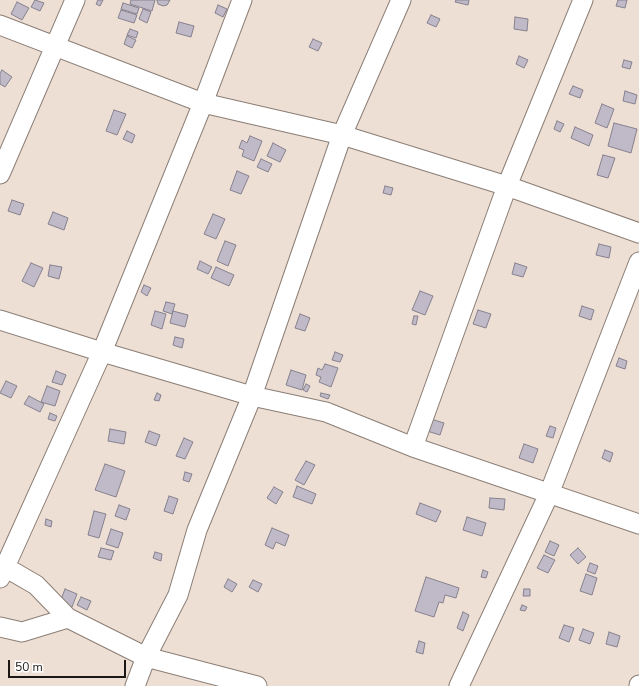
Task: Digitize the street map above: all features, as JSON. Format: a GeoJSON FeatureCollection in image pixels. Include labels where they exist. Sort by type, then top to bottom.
{"type":"FeatureCollection","features":[{"type":"Feature","properties":{"kind":"street"},"geometry":{"type":"LineString","coordinates":[[0,174],[75,0]]}},
{"type":"Feature","properties":{"kind":"street"},"geometry":{"type":"LineString","coordinates":[[242,0],[203,103],[102,352],[2,573],[36,585],[68,618],[146,657],[257,686]]}},
{"type":"Feature","properties":{"kind":"street"},"geometry":{"type":"LineString","coordinates":[[135,686],[146,657],[178,596],[197,530],[252,396],[342,135],[401,0]]}},
{"type":"Feature","properties":{"kind":"street"},"geometry":{"type":"LineString","coordinates":[[414,447],[507,186],[582,0]]}},
{"type":"Feature","properties":{"kind":"street"},"geometry":{"type":"LineString","coordinates":[[0,25],[203,103],[342,135],[507,186],[639,233]]}},
{"type":"Feature","properties":{"kind":"street"},"geometry":{"type":"LineString","coordinates":[[459,686],[549,494],[639,262]]}},
{"type":"Feature","properties":{"kind":"street"},"geometry":{"type":"LineString","coordinates":[[0,320],[252,396],[326,412],[414,447],[639,524]]}},
{"type":"Feature","properties":{"kind":"street"},"geometry":{"type":"LineString","coordinates":[[0,627],[22,632],[68,618]]}},
{"type":"Feature","properties":{"kind":"building"},"geometry":{"type":"Polygon","coordinates":[[[35,0],[44,3],[40,11],[31,7],[35,0]]]}},
{"type":"Feature","properties":{"kind":"building"},"geometry":{"type":"Polygon","coordinates":[[[98,0],[103,0],[100,6],[96,4],[98,0]]]}},
{"type":"Feature","properties":{"kind":"building"},"geometry":{"type":"Polygon","coordinates":[[[131,0],[155,0],[152,11],[130,4],[131,0]]]}},
{"type":"Feature","properties":{"kind":"building"},"geometry":{"type":"Polygon","coordinates":[[[157,0],[170,0],[167,5],[163,6],[158,4],[157,0]]]}},
{"type":"Feature","properties":{"kind":"building"},"geometry":{"type":"Polygon","coordinates":[[[456,0],[469,0],[468,5],[455,2],[456,0]]]}},
{"type":"Feature","properties":{"kind":"building"},"geometry":{"type":"Polygon","coordinates":[[[618,0],[627,0],[625,8],[616,6],[618,0]]]}},
{"type":"Feature","properties":{"kind":"building"},"geometry":{"type":"Polygon","coordinates":[[[17,2],[29,8],[22,20],[11,14],[17,2]]]}},
{"type":"Feature","properties":{"kind":"building"},"geometry":{"type":"Polygon","coordinates":[[[123,3],[139,8],[137,14],[121,9],[123,3]]]}},
{"type":"Feature","properties":{"kind":"building"},"geometry":{"type":"Polygon","coordinates":[[[218,5],[227,9],[223,17],[215,13],[218,5]]]}},
{"type":"Feature","properties":{"kind":"building"},"geometry":{"type":"Polygon","coordinates":[[[143,9],[151,12],[147,23],[139,19],[143,9]]]}},
{"type":"Feature","properties":{"kind":"building"},"geometry":{"type":"Polygon","coordinates":[[[121,10],[137,15],[134,23],[118,18],[121,10]]]}},
{"type":"Feature","properties":{"kind":"building"},"geometry":{"type":"Polygon","coordinates":[[[431,15],[440,19],[436,27],[427,23],[431,15]]]}},
{"type":"Feature","properties":{"kind":"building"},"geometry":{"type":"Polygon","coordinates":[[[515,17],[528,19],[527,31],[514,29],[515,17]]]}},
{"type":"Feature","properties":{"kind":"building"},"geometry":{"type":"Polygon","coordinates":[[[179,22],[194,26],[191,37],[176,33],[179,22]]]}},
{"type":"Feature","properties":{"kind":"building"},"geometry":{"type":"Polygon","coordinates":[[[130,29],[138,32],[136,38],[127,35],[130,29]]]}},
{"type":"Feature","properties":{"kind":"building"},"geometry":{"type":"Polygon","coordinates":[[[127,36],[136,40],[132,48],[124,44],[127,36]]]}},
{"type":"Feature","properties":{"kind":"building"},"geometry":{"type":"Polygon","coordinates":[[[313,39],[322,43],[318,51],[309,47],[313,39]]]}},
{"type":"Feature","properties":{"kind":"building"},"geometry":{"type":"Polygon","coordinates":[[[519,56],[528,60],[524,68],[516,64],[519,56]]]}},
{"type":"Feature","properties":{"kind":"building"},"geometry":{"type":"Polygon","coordinates":[[[624,60],[632,62],[630,69],[622,67],[624,60]]]}},
{"type":"Feature","properties":{"kind":"building"},"geometry":{"type":"Polygon","coordinates":[[[2,70],[12,77],[5,87],[0,84],[0,73],[2,70]]]}},
{"type":"Feature","properties":{"kind":"building"},"geometry":{"type":"Polygon","coordinates":[[[573,86],[583,90],[580,98],[569,94],[573,86]]]}},
{"type":"Feature","properties":{"kind":"building"},"geometry":{"type":"Polygon","coordinates":[[[625,91],[637,95],[635,104],[623,101],[625,91]]]}},
{"type":"Feature","properties":{"kind":"building"},"geometry":{"type":"Polygon","coordinates":[[[602,104],[614,109],[607,128],[595,123],[602,104]]]}},
{"type":"Feature","properties":{"kind":"building"},"geometry":{"type":"Polygon","coordinates":[[[114,110],[126,114],[117,135],[106,131],[114,110]]]}},
{"type":"Feature","properties":{"kind":"building"},"geometry":{"type":"Polygon","coordinates":[[[557,121],[564,124],[560,132],[554,129],[557,121]]]}},
{"type":"Feature","properties":{"kind":"building"},"geometry":{"type":"Polygon","coordinates":[[[614,123],[637,129],[631,153],[608,146],[614,123]]]}},
{"type":"Feature","properties":{"kind":"building"},"geometry":{"type":"Polygon","coordinates":[[[575,127],[593,135],[589,146],[571,138],[575,127]]]}},
{"type":"Feature","properties":{"kind":"building"},"geometry":{"type":"Polygon","coordinates":[[[127,131],[135,135],[132,143],[123,139],[127,131]]]}},
{"type":"Feature","properties":{"kind":"building"},"geometry":{"type":"Polygon","coordinates":[[[250,136],[262,141],[254,161],[242,156],[244,150],[239,148],[242,140],[247,143],[250,136]]]}},
{"type":"Feature","properties":{"kind":"building"},"geometry":{"type":"Polygon","coordinates":[[[273,143],[286,150],[280,162],[267,156],[273,143]]]}},
{"type":"Feature","properties":{"kind":"building"},"geometry":{"type":"Polygon","coordinates":[[[603,155],[615,158],[608,178],[597,175],[603,155]]]}},
{"type":"Feature","properties":{"kind":"building"},"geometry":{"type":"Polygon","coordinates":[[[261,159],[272,164],[268,172],[257,167],[261,159]]]}},
{"type":"Feature","properties":{"kind":"building"},"geometry":{"type":"Polygon","coordinates":[[[237,171],[249,176],[241,194],[230,190],[237,171]]]}},
{"type":"Feature","properties":{"kind":"building"},"geometry":{"type":"Polygon","coordinates":[[[385,186],[393,188],[391,195],[383,193],[385,186]]]}},
{"type":"Feature","properties":{"kind":"building"},"geometry":{"type":"Polygon","coordinates":[[[12,200],[24,204],[20,215],[8,211],[12,200]]]}},
{"type":"Feature","properties":{"kind":"building"},"geometry":{"type":"Polygon","coordinates":[[[53,212],[68,218],[64,230],[48,224],[53,212]]]}},
{"type":"Feature","properties":{"kind":"building"},"geometry":{"type":"Polygon","coordinates":[[[213,214],[225,219],[216,239],[204,234],[213,214]]]}},
{"type":"Feature","properties":{"kind":"building"},"geometry":{"type":"Polygon","coordinates":[[[225,241],[236,245],[228,266],[217,261],[225,241]]]}},
{"type":"Feature","properties":{"kind":"building"},"geometry":{"type":"Polygon","coordinates":[[[599,244],[611,247],[609,258],[596,255],[599,244]]]}},
{"type":"Feature","properties":{"kind":"building"},"geometry":{"type":"Polygon","coordinates":[[[200,261],[212,267],[208,274],[197,269],[200,261]]]}},
{"type":"Feature","properties":{"kind":"building"},"geometry":{"type":"Polygon","coordinates":[[[31,263],[43,268],[34,287],[22,281],[31,263]]]}},
{"type":"Feature","properties":{"kind":"building"},"geometry":{"type":"Polygon","coordinates":[[[515,263],[527,267],[523,277],[512,274],[515,263]]]}},
{"type":"Feature","properties":{"kind":"building"},"geometry":{"type":"Polygon","coordinates":[[[50,265],[62,267],[59,279],[48,276],[50,265]]]}},
{"type":"Feature","properties":{"kind":"building"},"geometry":{"type":"Polygon","coordinates":[[[216,267],[234,275],[229,286],[211,278],[216,267]]]}},
{"type":"Feature","properties":{"kind":"building"},"geometry":{"type":"Polygon","coordinates":[[[144,285],[151,288],[147,296],[141,292],[144,285]]]}},
{"type":"Feature","properties":{"kind":"building"},"geometry":{"type":"Polygon","coordinates":[[[420,291],[433,296],[425,315],[412,310],[420,291]]]}},
{"type":"Feature","properties":{"kind":"building"},"geometry":{"type":"Polygon","coordinates":[[[166,302],[175,304],[172,314],[163,311],[166,302]]]}},
{"type":"Feature","properties":{"kind":"building"},"geometry":{"type":"Polygon","coordinates":[[[582,306],[594,310],[591,320],[579,316],[582,306]]]}},
{"type":"Feature","properties":{"kind":"building"},"geometry":{"type":"Polygon","coordinates":[[[478,310],[491,314],[486,328],[473,324],[478,310]]]}},
{"type":"Feature","properties":{"kind":"building"},"geometry":{"type":"Polygon","coordinates":[[[155,311],[166,314],[162,329],[151,325],[155,311]]]}},
{"type":"Feature","properties":{"kind":"building"},"geometry":{"type":"Polygon","coordinates":[[[173,311],[188,315],[185,327],[170,323],[173,311]]]}},
{"type":"Feature","properties":{"kind":"building"},"geometry":{"type":"Polygon","coordinates":[[[300,314],[310,318],[305,331],[295,328],[300,314]]]}},
{"type":"Feature","properties":{"kind":"building"},"geometry":{"type":"Polygon","coordinates":[[[414,316],[418,316],[416,325],[412,324],[414,316]]]}},
{"type":"Feature","properties":{"kind":"building"},"geometry":{"type":"Polygon","coordinates":[[[175,337],[184,339],[182,348],[173,345],[175,337]]]}},
{"type":"Feature","properties":{"kind":"building"},"geometry":{"type":"Polygon","coordinates":[[[335,352],[343,355],[340,362],[332,360],[335,352]]]}},
{"type":"Feature","properties":{"kind":"building"},"geometry":{"type":"Polygon","coordinates":[[[619,358],[627,361],[625,369],[616,366],[619,358]]]}},
{"type":"Feature","properties":{"kind":"building"},"geometry":{"type":"Polygon","coordinates":[[[325,364],[338,368],[331,387],[319,382],[321,377],[316,375],[318,368],[322,370],[325,364]]]}},
{"type":"Feature","properties":{"kind":"building"},"geometry":{"type":"Polygon","coordinates":[[[291,370],[306,375],[302,390],[286,385],[291,370]]]}},
{"type":"Feature","properties":{"kind":"building"},"geometry":{"type":"Polygon","coordinates":[[[56,371],[66,375],[62,385],[52,382],[56,371]]]}},
{"type":"Feature","properties":{"kind":"building"},"geometry":{"type":"Polygon","coordinates":[[[6,381],[17,386],[11,398],[0,393],[6,381]]]}},
{"type":"Feature","properties":{"kind":"building"},"geometry":{"type":"Polygon","coordinates":[[[306,384],[310,386],[307,392],[303,390],[306,384]]]}},
{"type":"Feature","properties":{"kind":"building"},"geometry":{"type":"Polygon","coordinates":[[[47,386],[60,391],[55,406],[41,402],[47,386]]]}},
{"type":"Feature","properties":{"kind":"building"},"geometry":{"type":"Polygon","coordinates":[[[157,393],[161,395],[159,401],[154,400],[157,393]]]}},
{"type":"Feature","properties":{"kind":"building"},"geometry":{"type":"Polygon","coordinates":[[[321,393],[330,395],[328,399],[320,396],[321,393]]]}},
{"type":"Feature","properties":{"kind":"building"},"geometry":{"type":"Polygon","coordinates":[[[29,396],[44,404],[40,412],[24,404],[29,396]]]}},
{"type":"Feature","properties":{"kind":"building"},"geometry":{"type":"Polygon","coordinates":[[[50,413],[57,416],[55,421],[48,419],[50,413]]]}},
{"type":"Feature","properties":{"kind":"building"},"geometry":{"type":"Polygon","coordinates":[[[431,419],[444,423],[440,435],[427,431],[431,419]]]}},
{"type":"Feature","properties":{"kind":"building"},"geometry":{"type":"Polygon","coordinates":[[[550,426],[556,428],[553,438],[546,436],[550,426]]]}},
{"type":"Feature","properties":{"kind":"building"},"geometry":{"type":"Polygon","coordinates":[[[110,429],[126,432],[124,444],[108,441],[110,429]]]}},
{"type":"Feature","properties":{"kind":"building"},"geometry":{"type":"Polygon","coordinates":[[[149,431],[160,435],[156,446],[145,442],[149,431]]]}},
{"type":"Feature","properties":{"kind":"building"},"geometry":{"type":"Polygon","coordinates":[[[184,438],[193,442],[185,459],[176,456],[184,438]]]}},
{"type":"Feature","properties":{"kind":"building"},"geometry":{"type":"Polygon","coordinates":[[[524,444],[538,449],[533,463],[519,458],[524,444]]]}},
{"type":"Feature","properties":{"kind":"building"},"geometry":{"type":"Polygon","coordinates":[[[605,450],[613,453],[610,462],[602,458],[605,450]]]}},
{"type":"Feature","properties":{"kind":"building"},"geometry":{"type":"Polygon","coordinates":[[[306,461],[315,465],[304,485],[295,480],[306,461]]]}},
{"type":"Feature","properties":{"kind":"building"},"geometry":{"type":"Polygon","coordinates":[[[105,464],[125,471],[116,497],[95,490],[105,464]]]}},
{"type":"Feature","properties":{"kind":"building"},"geometry":{"type":"Polygon","coordinates":[[[185,472],[192,474],[189,482],[183,480],[185,472]]]}},
{"type":"Feature","properties":{"kind":"building"},"geometry":{"type":"Polygon","coordinates":[[[297,486],[316,494],[312,504],[293,497],[297,486]]]}},
{"type":"Feature","properties":{"kind":"building"},"geometry":{"type":"Polygon","coordinates":[[[274,487],[283,492],[276,504],[267,498],[274,487]]]}},
{"type":"Feature","properties":{"kind":"building"},"geometry":{"type":"Polygon","coordinates":[[[169,496],[178,499],[173,514],[164,511],[169,496]]]}},
{"type":"Feature","properties":{"kind":"building"},"geometry":{"type":"Polygon","coordinates":[[[490,498],[505,499],[504,510],[489,508],[490,498]]]}},
{"type":"Feature","properties":{"kind":"building"},"geometry":{"type":"Polygon","coordinates":[[[420,503],[441,511],[436,522],[416,514],[420,503]]]}},
{"type":"Feature","properties":{"kind":"building"},"geometry":{"type":"Polygon","coordinates":[[[119,505],[130,509],[126,520],[115,516],[119,505]]]}},
{"type":"Feature","properties":{"kind":"building"},"geometry":{"type":"Polygon","coordinates":[[[94,511],[106,514],[99,538],[88,535],[94,511]]]}},
{"type":"Feature","properties":{"kind":"building"},"geometry":{"type":"Polygon","coordinates":[[[467,517],[486,523],[482,536],[463,530],[467,517]]]}},
{"type":"Feature","properties":{"kind":"building"},"geometry":{"type":"Polygon","coordinates":[[[46,519],[52,521],[51,527],[45,525],[46,519]]]}},
{"type":"Feature","properties":{"kind":"building"},"geometry":{"type":"Polygon","coordinates":[[[272,528],[289,535],[285,546],[276,542],[273,549],[265,545],[272,528]]]}},
{"type":"Feature","properties":{"kind":"building"},"geometry":{"type":"Polygon","coordinates":[[[111,529],[123,533],[118,548],[106,544],[111,529]]]}},
{"type":"Feature","properties":{"kind":"building"},"geometry":{"type":"Polygon","coordinates":[[[550,541],[559,545],[554,556],[545,552],[550,541]]]}},
{"type":"Feature","properties":{"kind":"building"},"geometry":{"type":"Polygon","coordinates":[[[101,548],[114,551],[111,560],[98,557],[101,548]]]}},
{"type":"Feature","properties":{"kind":"building"},"geometry":{"type":"Polygon","coordinates":[[[578,548],[586,557],[578,564],[570,555],[578,548]]]}},
{"type":"Feature","properties":{"kind":"building"},"geometry":{"type":"Polygon","coordinates":[[[155,552],[162,554],[161,561],[153,558],[155,552]]]}},
{"type":"Feature","properties":{"kind":"building"},"geometry":{"type":"Polygon","coordinates":[[[544,555],[555,560],[548,573],[537,568],[544,555]]]}},
{"type":"Feature","properties":{"kind":"building"},"geometry":{"type":"Polygon","coordinates":[[[590,563],[598,566],[595,574],[587,571],[590,563]]]}},
{"type":"Feature","properties":{"kind":"building"},"geometry":{"type":"Polygon","coordinates":[[[483,570],[488,572],[486,578],[481,577],[483,570]]]}},
{"type":"Feature","properties":{"kind":"building"},"geometry":{"type":"Polygon","coordinates":[[[586,574],[597,578],[592,595],[580,591],[586,574]]]}},
{"type":"Feature","properties":{"kind":"building"},"geometry":{"type":"Polygon","coordinates":[[[426,577],[459,588],[456,598],[445,595],[443,603],[439,602],[434,617],[415,611],[426,577]]]}},
{"type":"Feature","properties":{"kind":"building"},"geometry":{"type":"Polygon","coordinates":[[[228,579],[237,584],[232,592],[224,587],[228,579]]]}},
{"type":"Feature","properties":{"kind":"building"},"geometry":{"type":"Polygon","coordinates":[[[253,580],[262,584],[258,592],[249,587],[253,580]]]}},
{"type":"Feature","properties":{"kind":"building"},"geometry":{"type":"Polygon","coordinates":[[[65,589],[77,594],[72,607],[60,602],[65,589]]]}},
{"type":"Feature","properties":{"kind":"building"},"geometry":{"type":"Polygon","coordinates":[[[524,589],[530,589],[530,596],[523,596],[524,589]]]}},
{"type":"Feature","properties":{"kind":"building"},"geometry":{"type":"Polygon","coordinates":[[[81,597],[91,601],[87,610],[77,605],[81,597]]]}},
{"type":"Feature","properties":{"kind":"building"},"geometry":{"type":"Polygon","coordinates":[[[522,605],[527,607],[525,611],[520,610],[522,605]]]}},
{"type":"Feature","properties":{"kind":"building"},"geometry":{"type":"Polygon","coordinates":[[[463,612],[469,615],[463,631],[457,628],[463,612]]]}},
{"type":"Feature","properties":{"kind":"building"},"geometry":{"type":"Polygon","coordinates":[[[564,625],[574,628],[569,642],[559,638],[564,625]]]}},
{"type":"Feature","properties":{"kind":"building"},"geometry":{"type":"Polygon","coordinates":[[[583,629],[594,633],[590,644],[579,640],[583,629]]]}},
{"type":"Feature","properties":{"kind":"building"},"geometry":{"type":"Polygon","coordinates":[[[609,632],[620,636],[617,647],[606,644],[609,632]]]}},
{"type":"Feature","properties":{"kind":"building"},"geometry":{"type":"Polygon","coordinates":[[[419,641],[425,643],[423,654],[416,652],[419,641]]]}}]}
